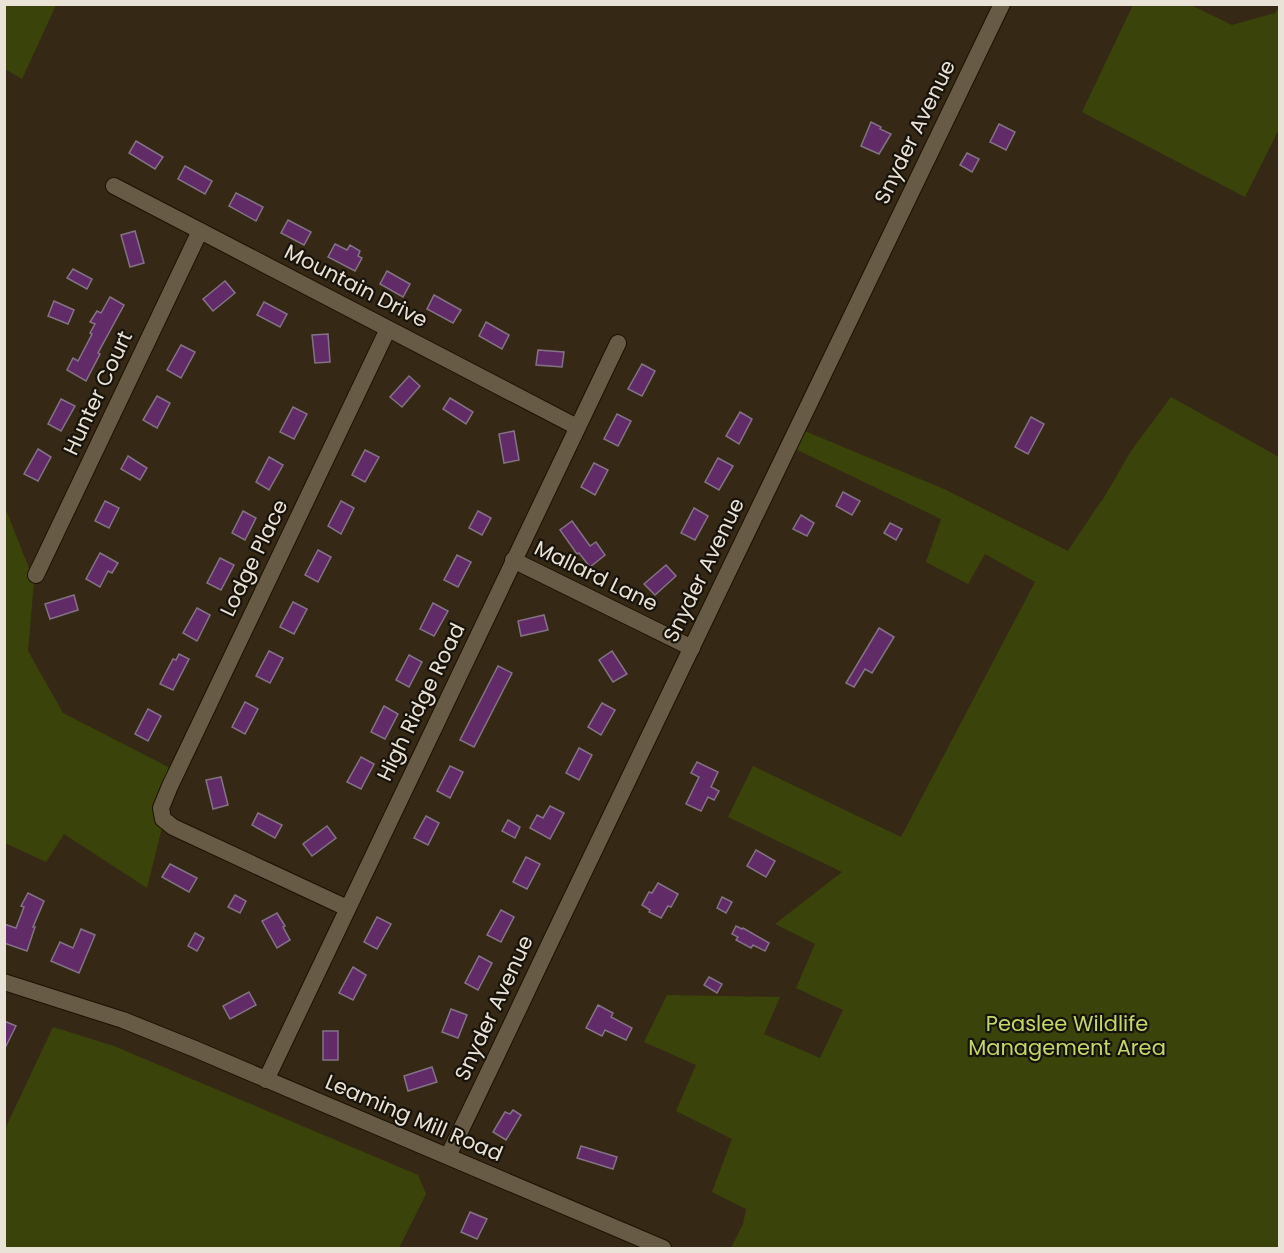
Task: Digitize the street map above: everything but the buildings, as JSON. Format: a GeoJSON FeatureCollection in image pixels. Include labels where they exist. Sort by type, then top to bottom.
{"type":"FeatureCollection","features":[{"type":"Feature","properties":{"kind":"street","name":"Snyder Avenue"},"geometry":{"type":"LineString","coordinates":[[448,1155],[1002,4]]}},
{"type":"Feature","properties":{"kind":"street","name":"Mountain Drive"},"geometry":{"type":"LineString","coordinates":[[114,186],[577,427]]}},
{"type":"Feature","properties":{"kind":"street","name":"Hunter Court"},"geometry":{"type":"LineString","coordinates":[[36,575],[200,231]]}},
{"type":"Feature","properties":{"kind":"street","name":"Lodge Place"},"geometry":{"type":"LineString","coordinates":[[347,908],[173,827],[163,819],[161,808],[388,329]]}},
{"type":"Feature","properties":{"kind":"street","name":"High Ridge Road"},"geometry":{"type":"LineString","coordinates":[[266,1080],[618,343]]}},
{"type":"Feature","properties":{"kind":"street","name":"Mallard Lane"},"geometry":{"type":"LineString","coordinates":[[513,560],[692,648]]}},
{"type":"Feature","properties":{"kind":"street","name":"Leaming Mill Road"},"geometry":{"type":"LineString","coordinates":[[4,982],[146,1029],[663,1248]]}},
{"type":"Feature","properties":{"kind":"green space"},"geometry":{"type":"Polygon","coordinates":[[[4,5],[56,5],[22,79],[5,69],[4,5]]]}},
{"type":"Feature","properties":{"kind":"green space"},"geometry":{"type":"Polygon","coordinates":[[[1133,5],[1191,5],[1232,25],[1275,13],[1279,7],[1279,129],[1245,197],[1082,112],[1133,5]]]}},
{"type":"Feature","properties":{"kind":"green space","name":"Peaslee Wildlife Management Area"},"geometry":{"type":"Polygon","coordinates":[[[1171,397],[1279,457],[1279,1248],[731,1248],[743,1224],[746,1209],[712,1192],[732,1139],[676,1111],[696,1065],[644,1042],[667,995],[780,997],[764,1034],[820,1058],[843,1010],[796,988],[815,944],[775,924],[842,872],[728,817],[753,766],[901,837],[1035,582],[985,554],[968,584],[926,562],[941,519],[787,445],[795,427],[944,489],[1068,551],[1102,501],[1131,451],[1171,397]]]}},
{"type":"Feature","properties":{"kind":"green space"},"geometry":{"type":"Polygon","coordinates":[[[4,505],[34,581],[28,651],[63,713],[176,771],[147,888],[64,834],[46,862],[5,843],[4,505]]]}},
{"type":"Feature","properties":{"kind":"green space"},"geometry":{"type":"Polygon","coordinates":[[[53,1027],[114,1046],[418,1175],[426,1194],[399,1248],[5,1248],[5,1129],[53,1027]]]}}]}
